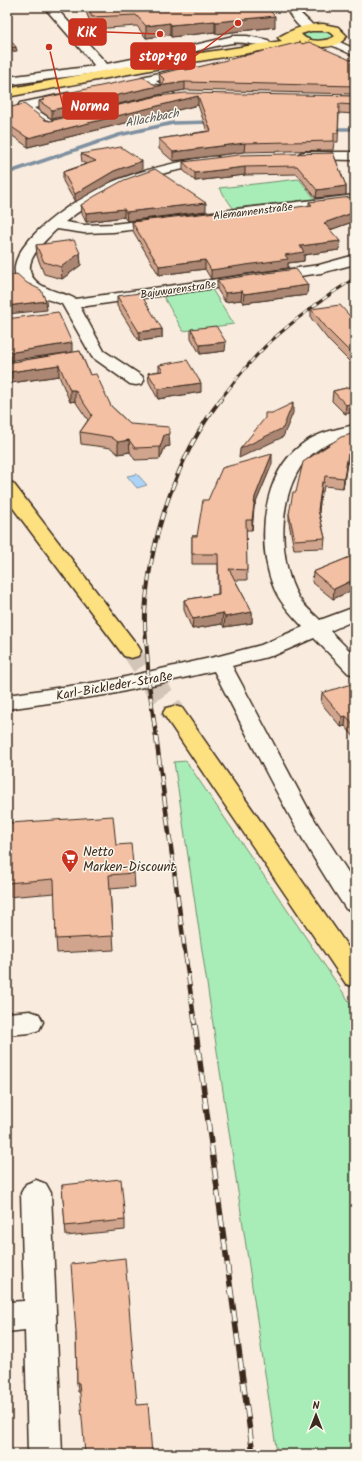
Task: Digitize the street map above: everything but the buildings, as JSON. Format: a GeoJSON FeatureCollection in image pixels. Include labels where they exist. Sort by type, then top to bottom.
{"type":"FeatureCollection","features":[{"type":"Feature","properties":{"kind":"main road"},"geometry":{"type":"LineString","coordinates":[[299,38],[298,31],[309,28],[325,28],[335,37]]}},
{"type":"Feature","properties":{"kind":"main road"},"geometry":{"type":"LineString","coordinates":[[187,59],[288,37],[299,38],[321,44],[352,29]]}},
{"type":"Feature","properties":{"kind":"main road"},"geometry":{"type":"LineString","coordinates":[[7,93],[299,38]]}},
{"type":"Feature","properties":{"kind":"main road"},"geometry":{"type":"LineString","coordinates":[[7,487],[131,651]]}},
{"type":"Feature","properties":{"kind":"main road"},"geometry":{"type":"LineString","coordinates":[[174,713],[355,977]]}},
{"type":"Feature","properties":{"kind":"street"},"geometry":{"type":"LineString","coordinates":[[49,7],[104,68]]}},
{"type":"Feature","properties":{"kind":"street"},"geometry":{"type":"LineString","coordinates":[[290,7],[298,20],[309,28]]}},
{"type":"Feature","properties":{"kind":"street"},"geometry":{"type":"LineString","coordinates":[[335,37],[355,53]]}},
{"type":"Feature","properties":{"kind":"street"},"geometry":{"type":"LineString","coordinates":[[7,81],[104,68],[174,54],[233,39],[247,39],[264,42]]}},
{"type":"Feature","properties":{"kind":"street"},"geometry":{"type":"LineString","coordinates":[[131,83],[245,58]]}},
{"type":"Feature","properties":{"kind":"street"},"geometry":{"type":"LineString","coordinates":[[146,80],[171,98]]}},
{"type":"Feature","properties":{"kind":"street"},"geometry":{"type":"LineString","coordinates":[[54,124],[24,106],[78,95]]}},
{"type":"Feature","properties":{"kind":"street"},"geometry":{"type":"LineString","coordinates":[[158,100],[185,96]]}},
{"type":"Feature","properties":{"kind":"street"},"geometry":{"type":"LineString","coordinates":[[293,156],[355,156]]}},
{"type":"Feature","properties":{"kind":"street"},"geometry":{"type":"LineString","coordinates":[[136,380],[90,355],[68,310],[69,301],[37,289],[28,283],[23,277],[21,270],[23,260],[27,252],[55,224],[87,200],[105,190],[136,177],[172,167],[229,159]]}},
{"type":"Feature","properties":{"kind":"street","name":"Alemannenstraße"},"geometry":{"type":"LineString","coordinates":[[55,224],[74,229],[100,229],[355,199]]}},
{"type":"Feature","properties":{"kind":"street","name":"Bajuwarenstraße"},"geometry":{"type":"LineString","coordinates":[[68,310],[320,270],[355,259]]}},
{"type":"Feature","properties":{"kind":"street"},"geometry":{"type":"LineString","coordinates":[[7,279],[23,277]]}},
{"type":"Feature","properties":{"kind":"street"},"geometry":{"type":"LineString","coordinates":[[355,430],[335,435],[314,444],[303,452],[295,461],[286,476],[276,509],[274,547],[278,577],[290,600],[355,668]]}},
{"type":"Feature","properties":{"kind":"street","name":"Karl-Bickleder-Straße"},"geometry":{"type":"LineString","coordinates":[[7,702],[112,687],[220,663],[268,650],[355,613]]}},
{"type":"Feature","properties":{"kind":"street"},"geometry":{"type":"LineString","coordinates":[[220,663],[289,797],[339,880],[355,902]]}},
{"type":"Feature","properties":{"kind":"street"},"geometry":{"type":"LineString","coordinates":[[36,1193],[45,1454]]}},
{"type":"Feature","properties":{"kind":"street"},"geometry":{"type":"LineString","coordinates":[[7,1317],[41,1314]]}},
{"type":"Feature","properties":{"kind":"green space"},"geometry":{"type":"Polygon","coordinates":[[[310,31],[326,31],[333,36],[323,40],[314,40],[304,35],[310,31]]]}},
{"type":"Feature","properties":{"kind":"green space"},"geometry":{"type":"Polygon","coordinates":[[[299,179],[315,199],[233,208],[219,188],[299,179]]]}},
{"type":"Feature","properties":{"kind":"green space"},"geometry":{"type":"Polygon","coordinates":[[[211,288],[234,324],[183,331],[162,294],[211,288]]]}},
{"type":"Feature","properties":{"kind":"green space"},"geometry":{"type":"Polygon","coordinates":[[[186,761],[355,1010],[355,1454],[277,1454],[174,762],[186,761]]]}},
{"type":"Feature","properties":{"kind":"water"},"geometry":{"type":"Polygon","coordinates":[[[137,474],[147,485],[137,488],[127,476],[137,474]]]}},
{"type":"Feature","properties":{"kind":"waterway","name":"Allachbach"},"geometry":{"type":"LineString","coordinates":[[7,173],[119,135],[173,123],[212,122]]}},
{"type":"Feature","properties":{"kind":"waterway","name":"Allachbach"},"geometry":{"type":"LineString","coordinates":[[332,126],[338,129],[355,129]]}},
{"type":"Feature","properties":{"kind":"tunnel"},"geometry":{"type":"LineString","coordinates":[[131,651],[149,678]]}},
{"type":"Feature","properties":{"kind":"tunnel"},"geometry":{"type":"LineString","coordinates":[[149,677],[174,713]]}},
{"type":"Feature","properties":{"kind":"railway"},"geometry":{"type":"LineString","coordinates":[[220,400],[271,341],[306,312],[355,278]]}},
{"type":"Feature","properties":{"kind":"railway"},"geometry":{"type":"LineString","coordinates":[[148,677],[145,614],[152,558],[159,529],[178,473],[205,422],[221,399]]}},
{"type":"Feature","properties":{"kind":"railway"},"geometry":{"type":"LineString","coordinates":[[148,677],[195,1026]]}},
{"type":"Feature","properties":{"kind":"railway"},"geometry":{"type":"LineString","coordinates":[[195,1025],[253,1454]]}},
{"type":"Feature","properties":{"kind":"place","name":"stop+go"},"geometry":{"type":"Point","coordinates":[238,23]}},
{"type":"Feature","properties":{"kind":"place","name":"KiK"},"geometry":{"type":"Point","coordinates":[160,34]}},
{"type":"Feature","properties":{"kind":"place","name":"Norma"},"geometry":{"type":"Point","coordinates":[49,47]}},
{"type":"Feature","properties":{"kind":"place","name":"Netto Marken-Discount"},"geometry":{"type":"Point","coordinates":[70,873]}}]}
